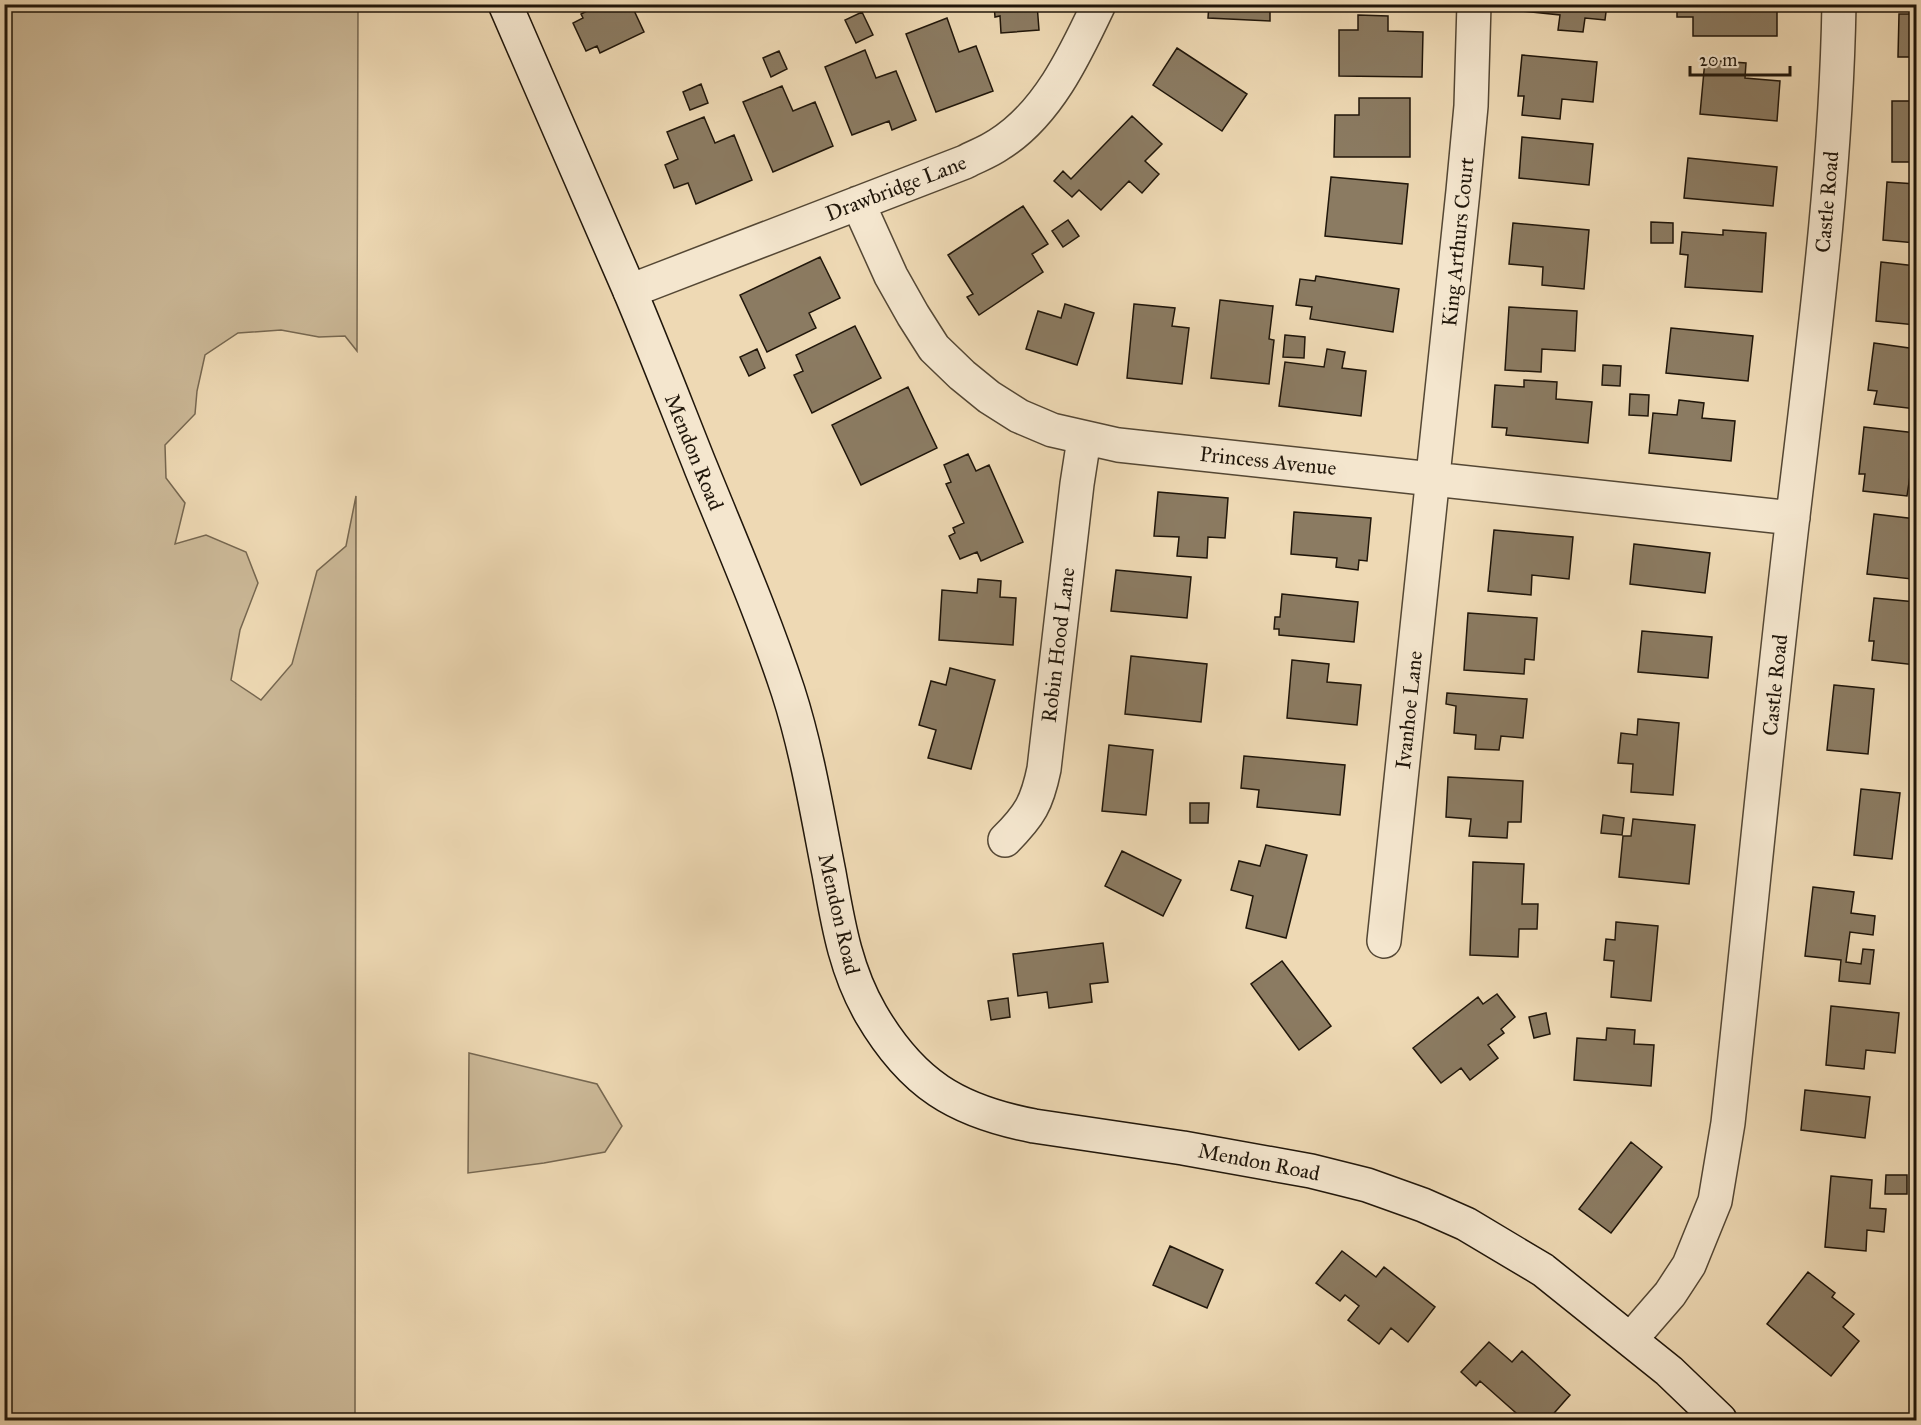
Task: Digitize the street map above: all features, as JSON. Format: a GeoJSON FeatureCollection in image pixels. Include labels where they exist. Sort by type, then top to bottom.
{"type":"FeatureCollection","features":[{"type":"Feature","properties":{"kind":"street","name":"Mendon Road"},"geometry":{"type":"LineString","coordinates":[[505,4],[630,291],[770,640],[803,741],[843,947],[854,983],[896,1052],[918,1076],[946,1096],[972,1110],[1001,1120],[1246,1158],[1311,1171],[1367,1185],[1424,1205],[1466,1224],[1543,1270],[1669,1371],[1720,1420]]}},
{"type":"Feature","properties":{"kind":"street","name":"Drawbridge Lane"},"geometry":{"type":"LineString","coordinates":[[630,291],[965,162],[998,145],[1021,128],[1040,108],[1057,83],[1099,4]]}},
{"type":"Feature","properties":{"kind":"street","name":"King Arthurs Court"},"geometry":{"type":"LineString","coordinates":[[1434,479],[1469,128],[1474,4]]}},
{"type":"Feature","properties":{"kind":"street","name":"Castle Road"},"geometry":{"type":"LineString","coordinates":[[1631,1340],[1670,1294],[1683,1274],[1715,1201],[1728,1123],[1793,518],[1820,291],[1836,88],[1839,4]]}},
{"type":"Feature","properties":{"kind":"street","name":"Princess Avenue"},"geometry":{"type":"LineString","coordinates":[[858,203],[891,276],[934,348],[980,390],[1019,416],[1052,430],[1118,445],[1793,518]]}},
{"type":"Feature","properties":{"kind":"street","name":"Robin Hood Lane"},"geometry":{"type":"LineString","coordinates":[[1005,840],[1024,821],[1038,796],[1044,769],[1084,439]]}},
{"type":"Feature","properties":{"kind":"street","name":"Ivanhoe Lane"},"geometry":{"type":"LineString","coordinates":[[1384,941],[1434,479]]}},
{"type":"Feature","properties":{"kind":"shaded area"},"geometry":{"type":"Polygon","coordinates":[[[5,4],[358,5],[357,351],[345,336],[319,337],[281,330],[238,333],[205,355],[197,391],[195,414],[165,445],[166,478],[185,503],[175,544],[206,535],[246,552],[258,583],[240,630],[231,680],[261,700],[292,664],[317,571],[346,546],[356,496],[355,1420],[5,1420],[5,4]]]}},
{"type":"Feature","properties":{"kind":"shaded area"},"geometry":{"type":"Polygon","coordinates":[[[469,1053],[597,1084],[622,1126],[605,1152],[468,1173],[469,1053]]]}},
{"type":"Feature","properties":{"kind":"building"},"geometry":{"type":"Polygon","coordinates":[[[601,4],[631,4],[644,32],[600,53],[597,46],[586,51],[573,23],[583,18],[581,14],[601,4]]]}},
{"type":"Feature","properties":{"kind":"building"},"geometry":{"type":"Polygon","coordinates":[[[994,4],[1037,4],[1039,30],[1001,33],[1000,16],[995,17],[994,4]]]}},
{"type":"Feature","properties":{"kind":"building"},"geometry":{"type":"Polygon","coordinates":[[[1209,4],[1270,4],[1270,21],[1208,18],[1209,4]]]}},
{"type":"Feature","properties":{"kind":"building"},"geometry":{"type":"Polygon","coordinates":[[[1522,4],[1607,4],[1605,20],[1585,18],[1583,32],[1558,30],[1560,15],[1522,11],[1522,4]]]}},
{"type":"Feature","properties":{"kind":"building"},"geometry":{"type":"Polygon","coordinates":[[[1677,4],[1777,4],[1777,36],[1693,36],[1693,17],[1677,17],[1677,4]]]}},
{"type":"Feature","properties":{"kind":"building"},"geometry":{"type":"Polygon","coordinates":[[[862,12],[873,35],[856,43],[845,20],[862,12]]]}},
{"type":"Feature","properties":{"kind":"building"},"geometry":{"type":"Polygon","coordinates":[[[1899,14],[1916,14],[1916,57],[1898,57],[1899,14]]]}},
{"type":"Feature","properties":{"kind":"building"},"geometry":{"type":"Polygon","coordinates":[[[1358,15],[1388,16],[1388,31],[1423,32],[1422,77],[1339,76],[1339,30],[1358,30],[1358,15]]]}},
{"type":"Feature","properties":{"kind":"building"},"geometry":{"type":"Polygon","coordinates":[[[947,18],[959,52],[976,46],[993,91],[936,112],[906,34],[947,18]]]}},
{"type":"Feature","properties":{"kind":"building"},"geometry":{"type":"Polygon","coordinates":[[[1177,48],[1247,94],[1222,131],[1153,85],[1177,48]]]}},
{"type":"Feature","properties":{"kind":"building"},"geometry":{"type":"Polygon","coordinates":[[[865,50],[876,78],[896,71],[916,120],[892,130],[889,121],[852,135],[825,67],[865,50]]]}},
{"type":"Feature","properties":{"kind":"building"},"geometry":{"type":"Polygon","coordinates":[[[779,51],[787,69],[771,77],[763,58],[779,51]]]}},
{"type":"Feature","properties":{"kind":"building"},"geometry":{"type":"Polygon","coordinates":[[[1522,55],[1597,62],[1593,102],[1562,99],[1560,119],[1522,115],[1524,96],[1518,96],[1522,55]]]}},
{"type":"Feature","properties":{"kind":"building"},"geometry":{"type":"Polygon","coordinates":[[[1705,60],[1746,63],[1745,78],[1780,81],[1777,121],[1700,114],[1705,60]]]}},
{"type":"Feature","properties":{"kind":"building"},"geometry":{"type":"Polygon","coordinates":[[[701,84],[708,103],[690,110],[683,92],[701,84]]]}},
{"type":"Feature","properties":{"kind":"building"},"geometry":{"type":"Polygon","coordinates":[[[782,86],[793,111],[815,102],[833,146],[773,172],[743,102],[782,86]]]}},
{"type":"Feature","properties":{"kind":"building"},"geometry":{"type":"Polygon","coordinates":[[[1359,98],[1410,98],[1410,157],[1334,157],[1335,115],[1359,115],[1359,98]]]}},
{"type":"Feature","properties":{"kind":"building"},"geometry":{"type":"Polygon","coordinates":[[[1892,101],[1916,101],[1916,162],[1892,162],[1892,101]]]}},
{"type":"Feature","properties":{"kind":"building"},"geometry":{"type":"Polygon","coordinates":[[[1132,116],[1162,144],[1145,161],[1159,174],[1142,193],[1129,181],[1101,210],[1079,190],[1072,197],[1054,181],[1063,171],[1071,179],[1132,116]]]}},
{"type":"Feature","properties":{"kind":"building"},"geometry":{"type":"Polygon","coordinates":[[[704,117],[715,143],[734,135],[752,180],[696,204],[688,183],[674,188],[665,165],[678,159],[667,132],[704,117]]]}},
{"type":"Feature","properties":{"kind":"building"},"geometry":{"type":"Polygon","coordinates":[[[1522,137],[1593,144],[1589,185],[1519,178],[1522,137]]]}},
{"type":"Feature","properties":{"kind":"building"},"geometry":{"type":"Polygon","coordinates":[[[1688,158],[1777,167],[1773,206],[1684,198],[1688,158]]]}},
{"type":"Feature","properties":{"kind":"building"},"geometry":{"type":"Polygon","coordinates":[[[1331,177],[1408,184],[1402,244],[1325,236],[1331,177]]]}},
{"type":"Feature","properties":{"kind":"building"},"geometry":{"type":"Polygon","coordinates":[[[1887,182],[1916,184],[1916,243],[1883,240],[1887,182]]]}},
{"type":"Feature","properties":{"kind":"building"},"geometry":{"type":"Polygon","coordinates":[[[1023,206],[1048,244],[1032,254],[1043,272],[979,315],[967,297],[973,294],[948,255],[1023,206]]]}},
{"type":"Feature","properties":{"kind":"building"},"geometry":{"type":"Polygon","coordinates":[[[1068,220],[1079,236],[1063,247],[1052,231],[1068,220]]]}},
{"type":"Feature","properties":{"kind":"building"},"geometry":{"type":"Polygon","coordinates":[[[1651,222],[1673,223],[1673,243],[1651,243],[1651,222]]]}},
{"type":"Feature","properties":{"kind":"building"},"geometry":{"type":"Polygon","coordinates":[[[1513,223],[1589,230],[1584,289],[1542,285],[1543,267],[1509,264],[1513,223]]]}},
{"type":"Feature","properties":{"kind":"building"},"geometry":{"type":"Polygon","coordinates":[[[1723,230],[1766,233],[1762,292],[1685,287],[1688,255],[1680,254],[1682,232],[1723,235],[1723,230]]]}},
{"type":"Feature","properties":{"kind":"building"},"geometry":{"type":"Polygon","coordinates":[[[820,257],[840,298],[809,313],[816,328],[767,352],[740,295],[820,257]]]}},
{"type":"Feature","properties":{"kind":"building"},"geometry":{"type":"Polygon","coordinates":[[[1881,262],[1916,266],[1916,325],[1876,321],[1881,262]]]}},
{"type":"Feature","properties":{"kind":"building"},"geometry":{"type":"Polygon","coordinates":[[[1316,276],[1399,289],[1393,332],[1310,319],[1312,307],[1296,305],[1300,279],[1315,281],[1316,276]]]}},
{"type":"Feature","properties":{"kind":"building"},"geometry":{"type":"Polygon","coordinates":[[[1220,300],[1273,306],[1269,339],[1274,340],[1269,384],[1211,378],[1220,300]]]}},
{"type":"Feature","properties":{"kind":"building"},"geometry":{"type":"Polygon","coordinates":[[[1065,304],[1094,313],[1077,365],[1026,349],[1038,311],[1061,318],[1065,304]]]}},
{"type":"Feature","properties":{"kind":"building"},"geometry":{"type":"Polygon","coordinates":[[[1134,304],[1175,308],[1172,326],[1189,328],[1182,384],[1127,378],[1134,304]]]}},
{"type":"Feature","properties":{"kind":"building"},"geometry":{"type":"Polygon","coordinates":[[[1509,307],[1577,311],[1575,351],[1542,349],[1541,372],[1505,370],[1509,307]]]}},
{"type":"Feature","properties":{"kind":"building"},"geometry":{"type":"Polygon","coordinates":[[[855,326],[881,378],[812,413],[794,375],[803,371],[796,355],[855,326]]]}},
{"type":"Feature","properties":{"kind":"building"},"geometry":{"type":"Polygon","coordinates":[[[1671,328],[1753,336],[1748,381],[1666,373],[1671,328]]]}},
{"type":"Feature","properties":{"kind":"building"},"geometry":{"type":"Polygon","coordinates":[[[1285,335],[1305,337],[1304,358],[1283,357],[1285,335]]]}},
{"type":"Feature","properties":{"kind":"building"},"geometry":{"type":"Polygon","coordinates":[[[1874,343],[1916,349],[1916,409],[1874,404],[1877,391],[1868,390],[1874,343]]]}},
{"type":"Feature","properties":{"kind":"building"},"geometry":{"type":"Polygon","coordinates":[[[757,349],[765,368],[749,376],[740,357],[757,349]]]}},
{"type":"Feature","properties":{"kind":"building"},"geometry":{"type":"Polygon","coordinates":[[[1327,349],[1345,352],[1342,368],[1366,371],[1361,416],[1279,406],[1285,362],[1324,367],[1327,349]]]}},
{"type":"Feature","properties":{"kind":"building"},"geometry":{"type":"Polygon","coordinates":[[[1603,365],[1621,366],[1620,386],[1602,385],[1603,365]]]}},
{"type":"Feature","properties":{"kind":"building"},"geometry":{"type":"Polygon","coordinates":[[[1524,380],[1557,382],[1556,399],[1592,402],[1588,443],[1506,435],[1507,428],[1492,427],[1495,385],[1524,387],[1524,380]]]}},
{"type":"Feature","properties":{"kind":"building"},"geometry":{"type":"Polygon","coordinates":[[[908,387],[937,448],[861,485],[832,425],[908,387]]]}},
{"type":"Feature","properties":{"kind":"building"},"geometry":{"type":"Polygon","coordinates":[[[1630,394],[1649,395],[1648,416],[1629,415],[1630,394]]]}},
{"type":"Feature","properties":{"kind":"building"},"geometry":{"type":"Polygon","coordinates":[[[1679,400],[1704,403],[1702,418],[1735,421],[1731,461],[1649,453],[1653,413],[1677,415],[1679,400]]]}},
{"type":"Feature","properties":{"kind":"building"},"geometry":{"type":"Polygon","coordinates":[[[1864,427],[1916,433],[1916,477],[1910,476],[1907,496],[1863,491],[1865,474],[1859,474],[1864,427]]]}},
{"type":"Feature","properties":{"kind":"building"},"geometry":{"type":"Polygon","coordinates":[[[968,454],[976,471],[989,465],[1023,542],[981,561],[977,552],[960,559],[949,536],[955,533],[953,528],[964,523],[946,484],[951,482],[944,465],[968,454]]]}},
{"type":"Feature","properties":{"kind":"building"},"geometry":{"type":"Polygon","coordinates":[[[1158,492],[1228,498],[1225,538],[1208,537],[1207,558],[1177,556],[1179,537],[1154,536],[1158,492]]]}},
{"type":"Feature","properties":{"kind":"building"},"geometry":{"type":"Polygon","coordinates":[[[1294,512],[1371,518],[1367,561],[1359,560],[1358,570],[1336,567],[1337,558],[1291,554],[1294,512]]]}},
{"type":"Feature","properties":{"kind":"building"},"geometry":{"type":"Polygon","coordinates":[[[1874,514],[1916,519],[1916,559],[1912,579],[1867,574],[1874,514]]]}},
{"type":"Feature","properties":{"kind":"building"},"geometry":{"type":"Polygon","coordinates":[[[1494,530],[1573,537],[1569,579],[1532,575],[1531,595],[1488,591],[1494,530]]]}},
{"type":"Feature","properties":{"kind":"building"},"geometry":{"type":"Polygon","coordinates":[[[1634,544],[1710,553],[1705,593],[1630,584],[1634,544]]]}},
{"type":"Feature","properties":{"kind":"building"},"geometry":{"type":"Polygon","coordinates":[[[1116,570],[1191,577],[1187,618],[1111,611],[1116,570]]]}},
{"type":"Feature","properties":{"kind":"building"},"geometry":{"type":"Polygon","coordinates":[[[978,579],[1001,581],[1000,597],[1016,598],[1013,645],[939,640],[942,590],[977,593],[978,579]]]}},
{"type":"Feature","properties":{"kind":"building"},"geometry":{"type":"Polygon","coordinates":[[[1282,594],[1358,602],[1354,642],[1279,635],[1279,629],[1274,629],[1275,617],[1280,617],[1282,594]]]}},
{"type":"Feature","properties":{"kind":"building"},"geometry":{"type":"Polygon","coordinates":[[[1874,598],[1916,602],[1916,665],[1872,660],[1874,641],[1869,641],[1874,598]]]}},
{"type":"Feature","properties":{"kind":"building"},"geometry":{"type":"Polygon","coordinates":[[[1468,613],[1537,618],[1534,660],[1525,659],[1524,674],[1464,670],[1468,613]]]}},
{"type":"Feature","properties":{"kind":"building"},"geometry":{"type":"Polygon","coordinates":[[[1642,631],[1712,637],[1708,678],[1638,672],[1642,631]]]}},
{"type":"Feature","properties":{"kind":"building"},"geometry":{"type":"Polygon","coordinates":[[[1131,656],[1207,664],[1201,722],[1125,714],[1131,656]]]}},
{"type":"Feature","properties":{"kind":"building"},"geometry":{"type":"Polygon","coordinates":[[[1292,660],[1329,664],[1327,682],[1361,685],[1357,725],[1287,718],[1292,660]]]}},
{"type":"Feature","properties":{"kind":"building"},"geometry":{"type":"Polygon","coordinates":[[[950,668],[995,680],[971,769],[928,758],[936,730],[919,725],[931,681],[946,685],[950,668]]]}},
{"type":"Feature","properties":{"kind":"building"},"geometry":{"type":"Polygon","coordinates":[[[1834,685],[1874,689],[1868,754],[1827,750],[1834,685]]]}},
{"type":"Feature","properties":{"kind":"building"},"geometry":{"type":"Polygon","coordinates":[[[1447,693],[1527,699],[1523,738],[1501,736],[1499,750],[1475,749],[1476,735],[1454,733],[1456,706],[1446,704],[1447,693]]]}},
{"type":"Feature","properties":{"kind":"building"},"geometry":{"type":"Polygon","coordinates":[[[1638,719],[1679,723],[1673,795],[1631,792],[1633,764],[1618,763],[1621,733],[1637,735],[1638,719]]]}},
{"type":"Feature","properties":{"kind":"building"},"geometry":{"type":"Polygon","coordinates":[[[1109,745],[1153,750],[1146,815],[1102,811],[1109,745]]]}},
{"type":"Feature","properties":{"kind":"building"},"geometry":{"type":"Polygon","coordinates":[[[1244,756],[1345,765],[1340,815],[1257,807],[1259,790],[1241,788],[1244,756]]]}},
{"type":"Feature","properties":{"kind":"building"},"geometry":{"type":"Polygon","coordinates":[[[1448,777],[1523,781],[1521,822],[1508,822],[1507,838],[1469,836],[1471,819],[1446,817],[1448,777]]]}},
{"type":"Feature","properties":{"kind":"building"},"geometry":{"type":"Polygon","coordinates":[[[1861,789],[1900,793],[1892,859],[1854,855],[1861,789]]]}},
{"type":"Feature","properties":{"kind":"building"},"geometry":{"type":"Polygon","coordinates":[[[1190,803],[1209,803],[1208,823],[1190,823],[1190,803]]]}},
{"type":"Feature","properties":{"kind":"building"},"geometry":{"type":"Polygon","coordinates":[[[1603,815],[1624,818],[1622,835],[1601,833],[1603,815]]]}},
{"type":"Feature","properties":{"kind":"building"},"geometry":{"type":"Polygon","coordinates":[[[1633,819],[1695,825],[1689,884],[1619,877],[1623,836],[1631,836],[1633,819]]]}},
{"type":"Feature","properties":{"kind":"building"},"geometry":{"type":"Polygon","coordinates":[[[1266,845],[1307,855],[1286,938],[1246,928],[1253,896],[1231,890],[1239,861],[1260,866],[1266,845]]]}},
{"type":"Feature","properties":{"kind":"building"},"geometry":{"type":"Polygon","coordinates":[[[1122,851],[1181,880],[1163,916],[1105,886],[1122,851]]]}},
{"type":"Feature","properties":{"kind":"building"},"geometry":{"type":"Polygon","coordinates":[[[1473,862],[1524,864],[1522,904],[1538,904],[1537,929],[1519,929],[1518,957],[1470,955],[1473,862]]]}},
{"type":"Feature","properties":{"kind":"building"},"geometry":{"type":"Polygon","coordinates":[[[1813,887],[1854,892],[1851,913],[1875,916],[1873,935],[1850,932],[1846,962],[1861,964],[1863,949],[1874,950],[1870,984],[1839,981],[1841,960],[1805,956],[1813,887]]]}},
{"type":"Feature","properties":{"kind":"building"},"geometry":{"type":"Polygon","coordinates":[[[1616,922],[1658,926],[1651,1001],[1611,997],[1614,961],[1604,960],[1606,939],[1615,940],[1616,922]]]}},
{"type":"Feature","properties":{"kind":"building"},"geometry":{"type":"Polygon","coordinates":[[[1103,943],[1108,982],[1090,984],[1092,1002],[1049,1008],[1047,992],[1018,996],[1013,954],[1103,943]]]}},
{"type":"Feature","properties":{"kind":"building"},"geometry":{"type":"Polygon","coordinates":[[[1282,961],[1331,1026],[1299,1050],[1251,984],[1282,961]]]}},
{"type":"Feature","properties":{"kind":"building"},"geometry":{"type":"Polygon","coordinates":[[[1497,994],[1515,1017],[1501,1029],[1504,1033],[1488,1045],[1498,1058],[1470,1080],[1461,1068],[1441,1083],[1413,1048],[1478,997],[1483,1004],[1497,994]]]}},
{"type":"Feature","properties":{"kind":"building"},"geometry":{"type":"Polygon","coordinates":[[[1008,998],[1010,1017],[991,1020],[988,1001],[1008,998]]]}},
{"type":"Feature","properties":{"kind":"building"},"geometry":{"type":"Polygon","coordinates":[[[1831,1006],[1899,1013],[1895,1053],[1866,1050],[1864,1069],[1826,1065],[1831,1006]]]}},
{"type":"Feature","properties":{"kind":"building"},"geometry":{"type":"Polygon","coordinates":[[[1546,1013],[1550,1034],[1534,1038],[1529,1017],[1546,1013]]]}},
{"type":"Feature","properties":{"kind":"building"},"geometry":{"type":"Polygon","coordinates":[[[1607,1028],[1635,1030],[1634,1044],[1654,1045],[1651,1086],[1574,1080],[1577,1038],[1606,1040],[1607,1028]]]}},
{"type":"Feature","properties":{"kind":"building"},"geometry":{"type":"Polygon","coordinates":[[[1805,1090],[1870,1097],[1865,1138],[1801,1130],[1805,1090]]]}},
{"type":"Feature","properties":{"kind":"building"},"geometry":{"type":"Polygon","coordinates":[[[1631,1142],[1662,1167],[1611,1233],[1579,1209],[1631,1142]]]}},
{"type":"Feature","properties":{"kind":"building"},"geometry":{"type":"Polygon","coordinates":[[[1886,1175],[1907,1175],[1907,1194],[1885,1194],[1886,1175]]]}},
{"type":"Feature","properties":{"kind":"building"},"geometry":{"type":"Polygon","coordinates":[[[1831,1176],[1872,1180],[1870,1208],[1886,1209],[1884,1232],[1867,1230],[1866,1251],[1825,1247],[1831,1176]]]}},
{"type":"Feature","properties":{"kind":"building"},"geometry":{"type":"Polygon","coordinates":[[[1170,1246],[1223,1270],[1207,1308],[1153,1285],[1170,1246]]]}},
{"type":"Feature","properties":{"kind":"building"},"geometry":{"type":"Polygon","coordinates":[[[1342,1251],[1376,1277],[1384,1267],[1435,1307],[1408,1342],[1391,1328],[1379,1344],[1348,1320],[1359,1306],[1345,1295],[1340,1301],[1316,1283],[1342,1251]]]}},
{"type":"Feature","properties":{"kind":"building"},"geometry":{"type":"Polygon","coordinates":[[[1808,1272],[1835,1293],[1832,1297],[1854,1314],[1843,1327],[1859,1341],[1831,1376],[1767,1324],[1808,1272]]]}},
{"type":"Feature","properties":{"kind":"building"},"geometry":{"type":"Polygon","coordinates":[[[1489,1342],[1512,1362],[1522,1351],[1570,1395],[1548,1420],[1524,1420],[1480,1381],[1476,1386],[1461,1372],[1489,1342]]]}}]}
